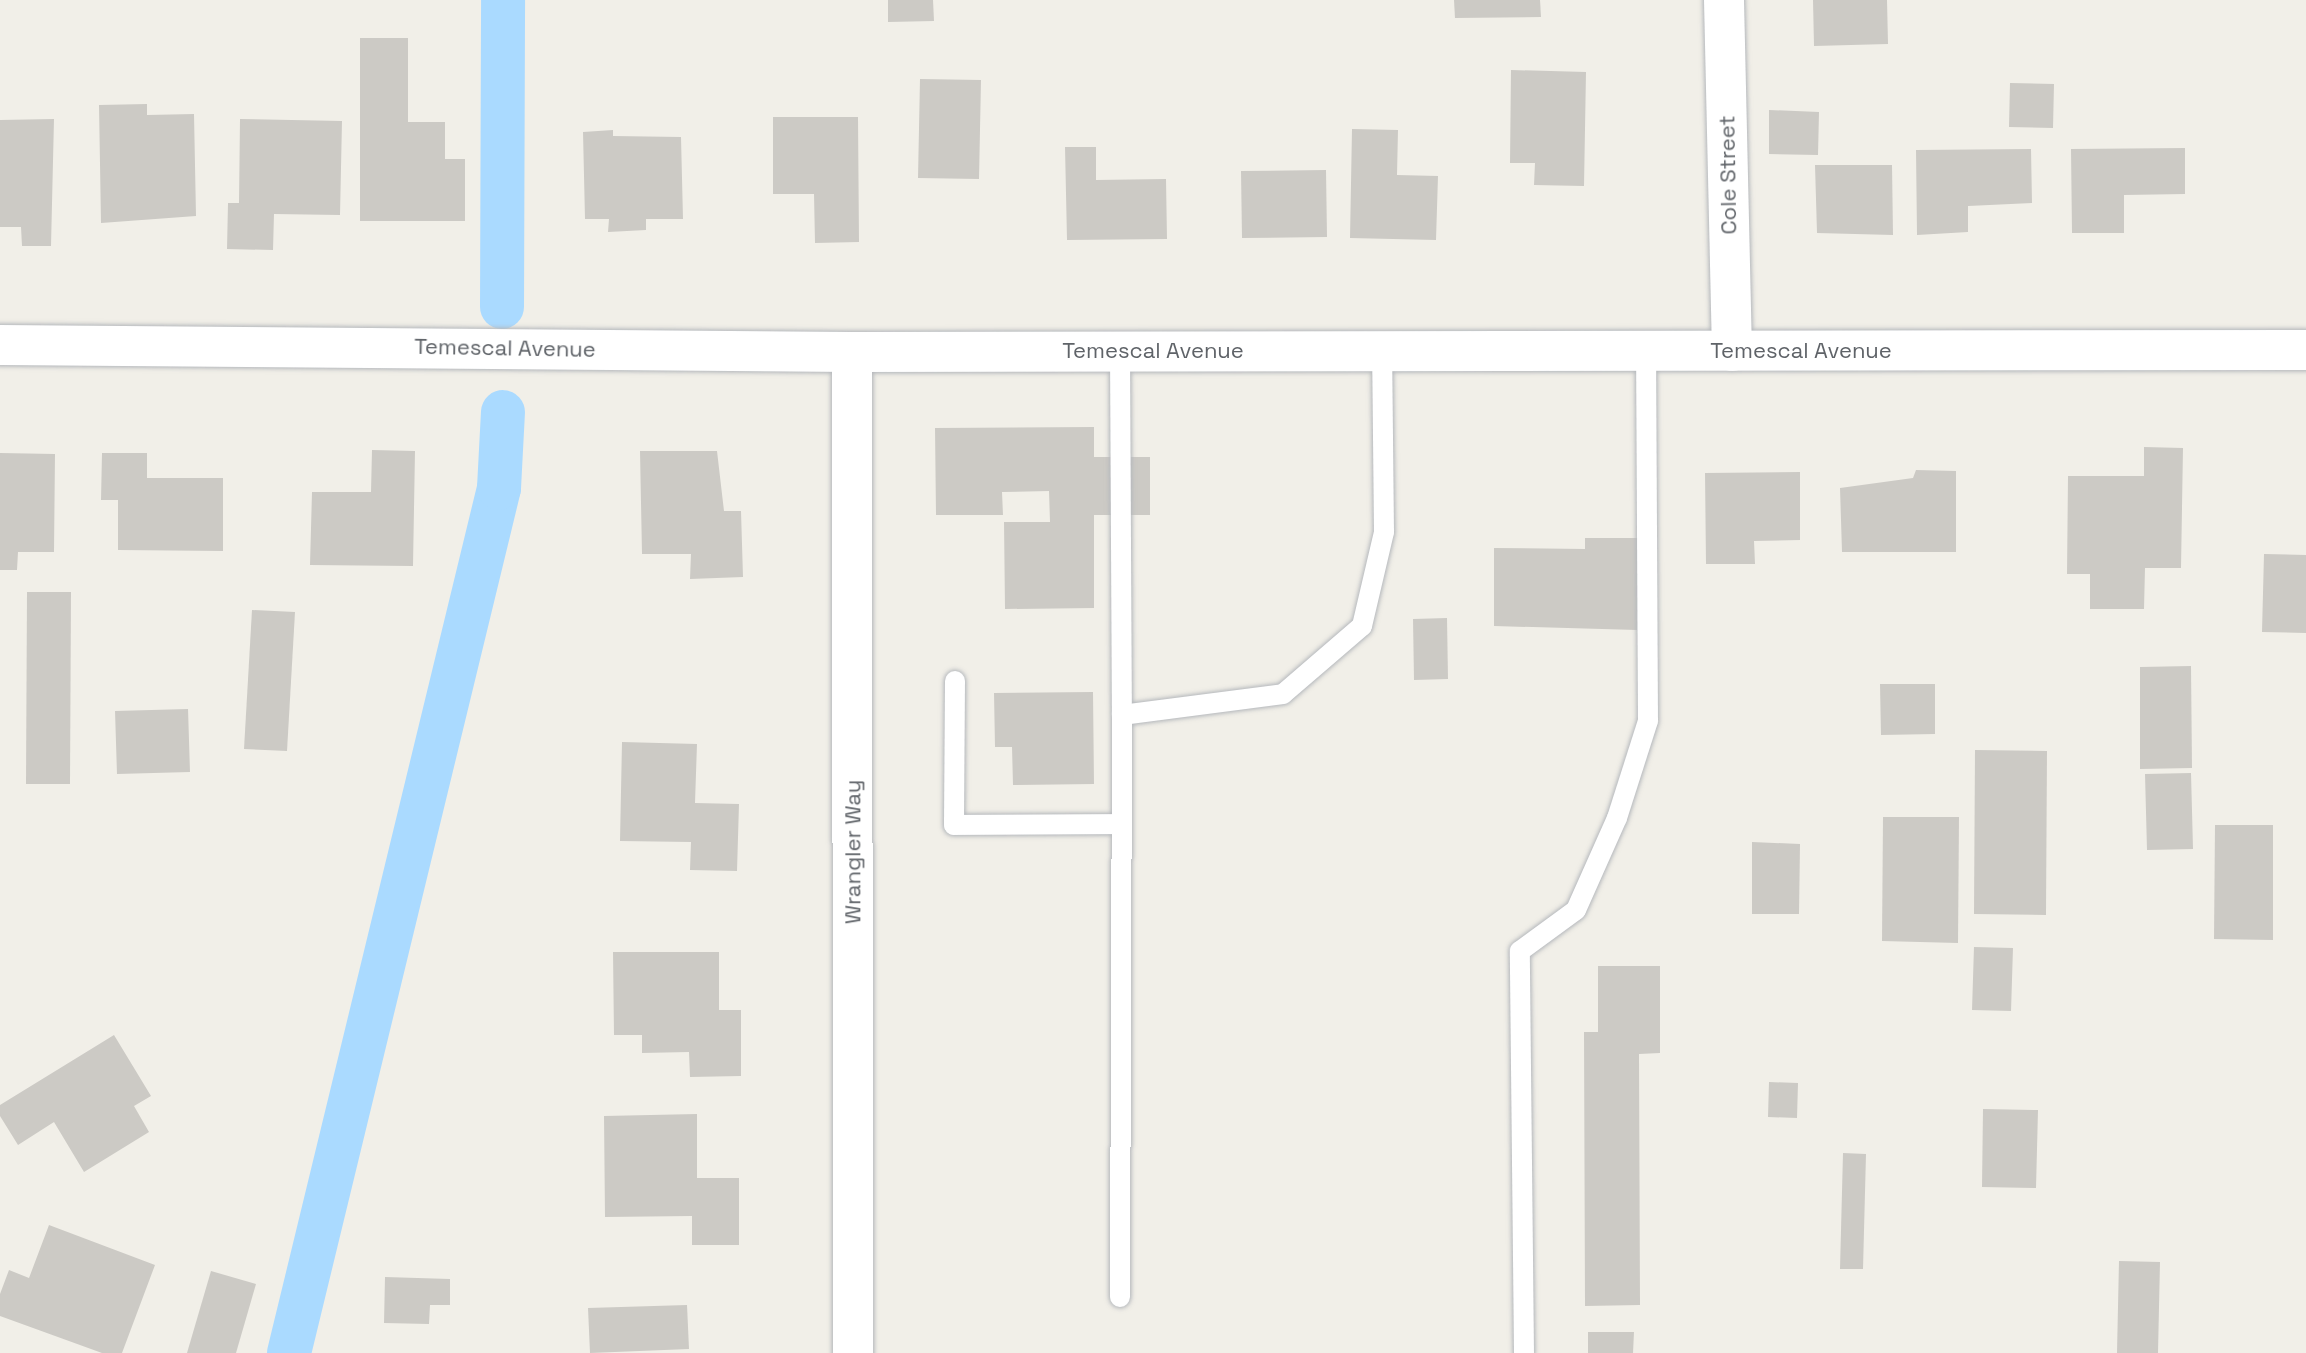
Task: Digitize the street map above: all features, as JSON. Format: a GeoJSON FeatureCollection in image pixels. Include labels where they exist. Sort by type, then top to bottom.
{"type":"FeatureCollection","features":[{"type":"Feature","properties":{"kind":"street","name":"Cole Street"},"geometry":{"type":"LineString","coordinates":[[1724,0],[1732,351]]}},
{"type":"Feature","properties":{"kind":"street","name":"Temescal Avenue"},"geometry":{"type":"LineString","coordinates":[[0,345],[852,352],[2306,350]]}},
{"type":"Feature","properties":{"kind":"street","name":"Wrangler Way"},"geometry":{"type":"LineString","coordinates":[[852,352],[853,1353]]}},
{"type":"Feature","properties":{"kind":"lane"},"geometry":{"type":"LineString","coordinates":[[1120,351],[1120,1297]]}},
{"type":"Feature","properties":{"kind":"lane"},"geometry":{"type":"LineString","coordinates":[[1122,715],[1283,694],[1362,626],[1384,532],[1382,351]]}},
{"type":"Feature","properties":{"kind":"lane"},"geometry":{"type":"LineString","coordinates":[[1524,1353],[1520,951],[1576,910],[1617,818],[1648,721],[1646,351]]}},
{"type":"Feature","properties":{"kind":"lane"},"geometry":{"type":"LineString","coordinates":[[955,681],[954,825],[1122,824]]}},
{"type":"Feature","properties":{"kind":"building"},"geometry":{"type":"Polygon","coordinates":[[[888,0],[933,0],[934,21],[888,22],[888,0]]]}},
{"type":"Feature","properties":{"kind":"building"},"geometry":{"type":"Polygon","coordinates":[[[1454,0],[1540,0],[1541,17],[1455,18],[1454,0]]]}},
{"type":"Feature","properties":{"kind":"building"},"geometry":{"type":"Polygon","coordinates":[[[1813,0],[1887,0],[1888,44],[1814,46],[1813,0]]]}},
{"type":"Feature","properties":{"kind":"building"},"geometry":{"type":"Polygon","coordinates":[[[360,38],[408,38],[408,122],[445,122],[445,159],[465,159],[465,221],[360,221],[360,38]]]}},
{"type":"Feature","properties":{"kind":"building"},"geometry":{"type":"Polygon","coordinates":[[[1511,70],[1586,72],[1584,186],[1534,185],[1535,163],[1510,163],[1511,70]]]}},
{"type":"Feature","properties":{"kind":"building"},"geometry":{"type":"Polygon","coordinates":[[[920,79],[981,80],[979,179],[918,178],[920,79]]]}},
{"type":"Feature","properties":{"kind":"building"},"geometry":{"type":"Polygon","coordinates":[[[2010,83],[2054,84],[2053,128],[2009,127],[2010,83]]]}},
{"type":"Feature","properties":{"kind":"building"},"geometry":{"type":"Polygon","coordinates":[[[147,104],[147,115],[194,114],[196,216],[101,223],[99,105],[147,104]]]}},
{"type":"Feature","properties":{"kind":"building"},"geometry":{"type":"Polygon","coordinates":[[[1769,110],[1819,112],[1818,155],[1769,154],[1769,110]]]}},
{"type":"Feature","properties":{"kind":"building"},"geometry":{"type":"Polygon","coordinates":[[[773,117],[858,117],[859,242],[815,243],[814,194],[773,194],[773,117]]]}},
{"type":"Feature","properties":{"kind":"building"},"geometry":{"type":"Polygon","coordinates":[[[54,119],[51,246],[22,246],[21,227],[0,227],[0,120],[54,119]]]}},
{"type":"Feature","properties":{"kind":"building"},"geometry":{"type":"Polygon","coordinates":[[[240,119],[342,121],[340,215],[274,214],[273,250],[227,249],[228,203],[239,203],[240,119]]]}},
{"type":"Feature","properties":{"kind":"building"},"geometry":{"type":"Polygon","coordinates":[[[1352,129],[1398,130],[1397,175],[1438,176],[1436,240],[1350,238],[1352,129]]]}},
{"type":"Feature","properties":{"kind":"building"},"geometry":{"type":"Polygon","coordinates":[[[613,130],[613,136],[681,137],[683,219],[646,219],[646,230],[608,232],[609,219],[585,219],[583,132],[613,130]]]}},
{"type":"Feature","properties":{"kind":"building"},"geometry":{"type":"Polygon","coordinates":[[[1065,147],[1096,147],[1096,180],[1166,179],[1167,239],[1067,240],[1065,147]]]}},
{"type":"Feature","properties":{"kind":"building"},"geometry":{"type":"Polygon","coordinates":[[[2185,148],[2185,194],[2124,195],[2124,233],[2072,233],[2071,149],[2185,148]]]}},
{"type":"Feature","properties":{"kind":"building"},"geometry":{"type":"Polygon","coordinates":[[[2031,149],[2032,203],[1968,206],[1968,232],[1917,235],[1916,150],[2031,149]]]}},
{"type":"Feature","properties":{"kind":"building"},"geometry":{"type":"Polygon","coordinates":[[[1815,165],[1892,165],[1893,235],[1817,233],[1815,165]]]}},
{"type":"Feature","properties":{"kind":"building"},"geometry":{"type":"Polygon","coordinates":[[[1326,170],[1327,237],[1242,238],[1241,171],[1326,170]]]}},
{"type":"Feature","properties":{"kind":"building"},"geometry":{"type":"Polygon","coordinates":[[[1094,427],[1094,457],[1150,457],[1150,515],[1094,515],[1094,608],[1005,609],[1004,522],[1050,522],[1049,491],[1002,492],[1003,515],[936,515],[935,428],[1094,427]]]}},
{"type":"Feature","properties":{"kind":"building"},"geometry":{"type":"Polygon","coordinates":[[[2144,447],[2183,448],[2181,568],[2145,568],[2144,609],[2090,609],[2090,574],[2067,574],[2068,476],[2144,476],[2144,447]]]}},
{"type":"Feature","properties":{"kind":"building"},"geometry":{"type":"Polygon","coordinates":[[[372,450],[415,451],[413,566],[310,565],[312,492],[371,492],[372,450]]]}},
{"type":"Feature","properties":{"kind":"building"},"geometry":{"type":"Polygon","coordinates":[[[640,451],[717,451],[724,511],[741,511],[743,577],[690,579],[691,554],[642,554],[640,451]]]}},
{"type":"Feature","properties":{"kind":"building"},"geometry":{"type":"Polygon","coordinates":[[[0,453],[55,454],[54,552],[18,552],[17,570],[0,570],[0,453]]]}},
{"type":"Feature","properties":{"kind":"building"},"geometry":{"type":"Polygon","coordinates":[[[102,453],[147,453],[147,478],[223,478],[223,551],[118,550],[118,500],[101,500],[102,453]]]}},
{"type":"Feature","properties":{"kind":"building"},"geometry":{"type":"Polygon","coordinates":[[[1916,470],[1956,471],[1956,552],[1842,552],[1840,488],[1913,478],[1916,470]]]}},
{"type":"Feature","properties":{"kind":"building"},"geometry":{"type":"Polygon","coordinates":[[[1800,472],[1800,540],[1754,541],[1755,564],[1706,564],[1705,473],[1800,472]]]}},
{"type":"Feature","properties":{"kind":"building"},"geometry":{"type":"Polygon","coordinates":[[[1585,538],[1639,538],[1637,630],[1494,626],[1494,548],[1585,549],[1585,538]]]}},
{"type":"Feature","properties":{"kind":"building"},"geometry":{"type":"Polygon","coordinates":[[[2264,554],[2306,555],[2306,633],[2262,632],[2264,554]]]}},
{"type":"Feature","properties":{"kind":"building"},"geometry":{"type":"Polygon","coordinates":[[[27,592],[71,592],[70,784],[26,784],[27,592]]]}},
{"type":"Feature","properties":{"kind":"building"},"geometry":{"type":"Polygon","coordinates":[[[252,610],[295,612],[287,751],[244,749],[252,610]]]}},
{"type":"Feature","properties":{"kind":"building"},"geometry":{"type":"Polygon","coordinates":[[[1447,618],[1448,679],[1414,680],[1413,619],[1447,618]]]}},
{"type":"Feature","properties":{"kind":"building"},"geometry":{"type":"Polygon","coordinates":[[[2191,666],[2192,768],[2140,769],[2140,667],[2191,666]]]}},
{"type":"Feature","properties":{"kind":"building"},"geometry":{"type":"Polygon","coordinates":[[[1880,684],[1935,684],[1935,734],[1881,735],[1880,684]]]}},
{"type":"Feature","properties":{"kind":"building"},"geometry":{"type":"Polygon","coordinates":[[[1093,692],[1094,784],[1013,785],[1012,747],[995,747],[994,693],[1093,692]]]}},
{"type":"Feature","properties":{"kind":"building"},"geometry":{"type":"Polygon","coordinates":[[[188,709],[190,772],[117,774],[115,711],[188,709]]]}},
{"type":"Feature","properties":{"kind":"building"},"geometry":{"type":"Polygon","coordinates":[[[622,742],[697,744],[695,803],[739,804],[737,871],[690,870],[691,842],[620,841],[622,742]]]}},
{"type":"Feature","properties":{"kind":"building"},"geometry":{"type":"Polygon","coordinates":[[[1975,750],[2047,751],[2046,915],[1974,914],[1975,750]]]}},
{"type":"Feature","properties":{"kind":"building"},"geometry":{"type":"Polygon","coordinates":[[[2191,773],[2193,849],[2147,850],[2145,774],[2191,773]]]}},
{"type":"Feature","properties":{"kind":"building"},"geometry":{"type":"Polygon","coordinates":[[[1883,817],[1959,817],[1958,943],[1882,941],[1883,817]]]}},
{"type":"Feature","properties":{"kind":"building"},"geometry":{"type":"Polygon","coordinates":[[[2215,825],[2273,825],[2273,940],[2214,939],[2215,825]]]}},
{"type":"Feature","properties":{"kind":"building"},"geometry":{"type":"Polygon","coordinates":[[[1752,842],[1800,844],[1799,914],[1752,914],[1752,842]]]}},
{"type":"Feature","properties":{"kind":"building"},"geometry":{"type":"Polygon","coordinates":[[[1974,947],[2013,948],[2011,1011],[1972,1010],[1974,947]]]}},
{"type":"Feature","properties":{"kind":"building"},"geometry":{"type":"Polygon","coordinates":[[[613,952],[719,952],[719,1010],[741,1010],[741,1076],[690,1077],[689,1052],[642,1053],[642,1035],[614,1035],[613,952]]]}},
{"type":"Feature","properties":{"kind":"building"},"geometry":{"type":"Polygon","coordinates":[[[1598,966],[1660,966],[1660,1053],[1639,1054],[1640,1305],[1585,1306],[1584,1032],[1598,1032],[1598,966]]]}},
{"type":"Feature","properties":{"kind":"building"},"geometry":{"type":"Polygon","coordinates":[[[114,1035],[151,1096],[134,1106],[149,1132],[84,1172],[54,1122],[18,1145],[0,1116],[0,1105],[114,1035]]]}},
{"type":"Feature","properties":{"kind":"building"},"geometry":{"type":"Polygon","coordinates":[[[1769,1082],[1798,1083],[1797,1118],[1768,1117],[1769,1082]]]}},
{"type":"Feature","properties":{"kind":"building"},"geometry":{"type":"Polygon","coordinates":[[[1983,1109],[2038,1110],[2036,1188],[1982,1187],[1983,1109]]]}},
{"type":"Feature","properties":{"kind":"building"},"geometry":{"type":"Polygon","coordinates":[[[697,1114],[697,1178],[739,1178],[739,1245],[692,1245],[692,1216],[605,1217],[604,1116],[697,1114]]]}},
{"type":"Feature","properties":{"kind":"building"},"geometry":{"type":"Polygon","coordinates":[[[1843,1153],[1866,1154],[1863,1269],[1840,1269],[1843,1153]]]}},
{"type":"Feature","properties":{"kind":"building"},"geometry":{"type":"Polygon","coordinates":[[[49,1225],[155,1265],[122,1353],[102,1353],[0,1316],[0,1294],[9,1270],[29,1278],[49,1225]]]}},
{"type":"Feature","properties":{"kind":"building"},"geometry":{"type":"Polygon","coordinates":[[[2119,1261],[2160,1262],[2158,1353],[2117,1353],[2119,1261]]]}},
{"type":"Feature","properties":{"kind":"building"},"geometry":{"type":"Polygon","coordinates":[[[211,1271],[256,1284],[236,1353],[187,1353],[211,1271]]]}},
{"type":"Feature","properties":{"kind":"building"},"geometry":{"type":"Polygon","coordinates":[[[385,1277],[450,1279],[450,1305],[430,1305],[429,1324],[384,1323],[385,1277]]]}},
{"type":"Feature","properties":{"kind":"building"},"geometry":{"type":"Polygon","coordinates":[[[687,1305],[689,1349],[590,1353],[588,1308],[687,1305]]]}},
{"type":"Feature","properties":{"kind":"building"},"geometry":{"type":"Polygon","coordinates":[[[1588,1332],[1634,1332],[1633,1353],[1588,1353],[1588,1332]]]}},
{"type":"Feature","properties":{"kind":"waterway"},"geometry":{"type":"LineString","coordinates":[[502,307],[503,0]]}},
{"type":"Feature","properties":{"kind":"waterway"},"geometry":{"type":"LineString","coordinates":[[289,1353],[499,488],[503,412]]}}]}
